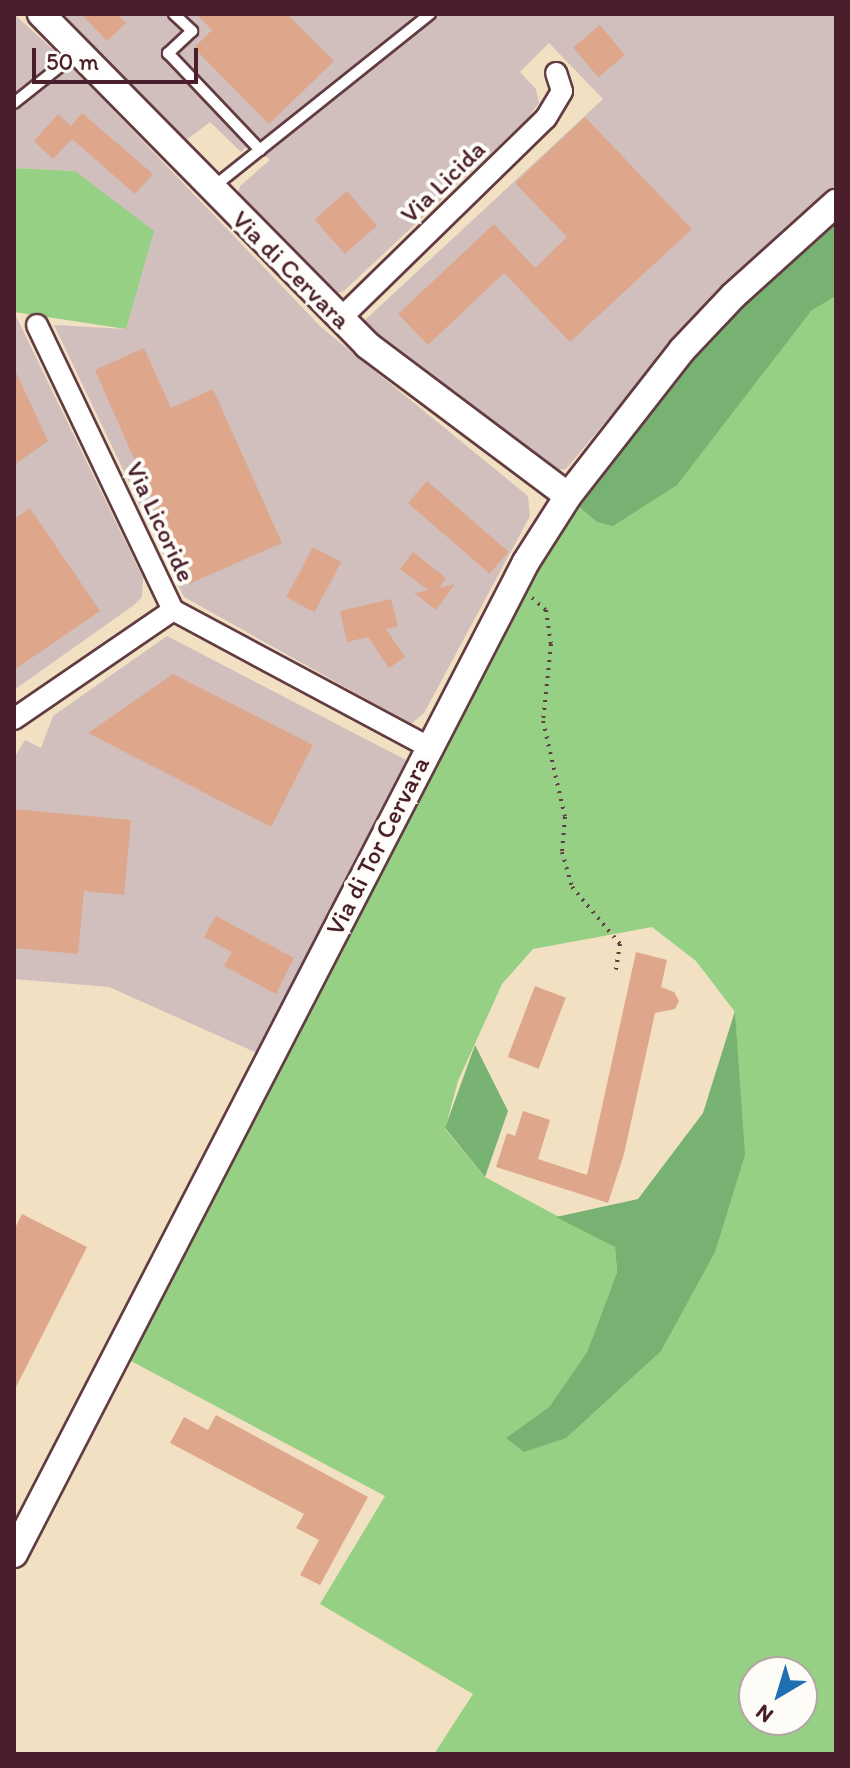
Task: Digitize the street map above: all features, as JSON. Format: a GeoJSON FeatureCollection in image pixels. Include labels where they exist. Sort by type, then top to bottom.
{"type":"FeatureCollection","features":[{"type":"Feature","properties":{"kind":"street","name":"Via di Cervara"},"geometry":{"type":"LineString","coordinates":[[41,14],[339,320],[399,372],[568,496]]}},
{"type":"Feature","properties":{"kind":"street","name":"Via Licida"},"geometry":{"type":"LineString","coordinates":[[339,320],[546,118],[562,91],[556,73]]}},
{"type":"Feature","properties":{"kind":"street","name":"Via di Tor Cervara"},"geometry":{"type":"LineString","coordinates":[[14,1554],[512,588],[568,496],[701,330],[836,203]]}},
{"type":"Feature","properties":{"kind":"street","name":"Via Licoride"},"geometry":{"type":"LineString","coordinates":[[37,325],[173,610],[429,747]]}},
{"type":"Feature","properties":{"kind":"street"},"geometry":{"type":"LineString","coordinates":[[14,719],[173,610]]}},
{"type":"Feature","properties":{"kind":"lane"},"geometry":{"type":"LineString","coordinates":[[174,14],[192,31],[168,53],[260,150]]}},
{"type":"Feature","properties":{"kind":"lane"},"geometry":{"type":"LineString","coordinates":[[211,190],[430,14]]}},
{"type":"Feature","properties":{"kind":"lane"},"geometry":{"type":"LineString","coordinates":[[14,103],[78,52]]}},
{"type":"Feature","properties":{"kind":"path"},"geometry":{"type":"LineString","coordinates":[[512,588],[546,610],[551,644],[543,721],[565,817],[562,852],[572,887],[620,944],[616,970]]}},
{"type":"Feature","properties":{"kind":"shaded area"},"geometry":{"type":"Polygon","coordinates":[[[14,14],[71,66],[321,327],[528,496],[530,516],[424,713],[411,724],[184,597],[54,325],[126,329],[75,171],[14,168],[14,14]]]}},
{"type":"Feature","properties":{"kind":"shaded area"},"geometry":{"type":"Polygon","coordinates":[[[63,14],[836,14],[836,185],[668,347],[566,469],[557,470],[410,363],[364,321],[603,99],[549,43],[520,72],[536,89],[539,103],[528,118],[344,291],[329,295],[237,196],[240,186],[270,160],[252,142],[241,152],[210,122],[185,141],[63,14]]]}},
{"type":"Feature","properties":{"kind":"shaded area"},"geometry":{"type":"Polygon","coordinates":[[[14,312],[143,578],[142,597],[134,605],[14,690],[14,312]]]}},
{"type":"Feature","properties":{"kind":"shaded area"},"geometry":{"type":"Polygon","coordinates":[[[167,636],[406,760],[257,1053],[109,987],[14,979],[14,758],[25,740],[41,748],[53,716],[167,636]]]}},
{"type":"Feature","properties":{"kind":"green space"},"geometry":{"type":"Polygon","coordinates":[[[14,168],[75,171],[154,231],[126,329],[14,312],[14,168]]]}},
{"type":"Feature","properties":{"kind":"green space"},"geometry":{"type":"Polygon","coordinates":[[[836,218],[836,296],[811,311],[677,485],[613,526],[597,522],[578,506],[669,382],[757,289],[836,218]]]}},
{"type":"Feature","properties":{"kind":"green space"},"geometry":{"type":"Polygon","coordinates":[[[836,296],[836,1754],[434,1754],[473,1694],[320,1604],[385,1496],[129,1360],[537,567],[578,506],[597,522],[811,311],[836,296]],[[652,927],[533,949],[502,984],[458,1081],[445,1129],[485,1177],[615,1247],[617,1272],[587,1352],[549,1407],[506,1438],[566,1438],[739,1080],[735,1012],[696,961],[652,927]]]}},
{"type":"Feature","properties":{"kind":"green space"},"geometry":{"type":"Polygon","coordinates":[[[735,1011],[745,1155],[715,1252],[661,1351],[566,1438],[524,1452],[506,1438],[549,1407],[587,1352],[617,1272],[615,1247],[556,1217],[638,1199],[703,1113],[735,1011]]]}},
{"type":"Feature","properties":{"kind":"green space"},"geometry":{"type":"Polygon","coordinates":[[[475,1045],[508,1111],[485,1177],[445,1128],[475,1045]]]}},
{"type":"Feature","properties":{"kind":"building"},"geometry":{"type":"Polygon","coordinates":[[[81,14],[117,14],[126,23],[107,41],[81,14]]]}},
{"type":"Feature","properties":{"kind":"building"},"geometry":{"type":"Polygon","coordinates":[[[196,14],[287,14],[334,61],[269,124],[194,48],[212,30],[196,14]]]}},
{"type":"Feature","properties":{"kind":"building"},"geometry":{"type":"Polygon","coordinates":[[[600,25],[625,55],[598,77],[573,47],[600,25]]]}},
{"type":"Feature","properties":{"kind":"building"},"geometry":{"type":"Polygon","coordinates":[[[82,113],[153,174],[135,194],[72,139],[53,159],[34,141],[58,114],[71,126],[82,113]]]}},
{"type":"Feature","properties":{"kind":"building"},"geometry":{"type":"Polygon","coordinates":[[[585,117],[692,229],[570,342],[504,273],[428,345],[398,314],[494,224],[535,268],[567,237],[515,183],[585,117]]]}},
{"type":"Feature","properties":{"kind":"building"},"geometry":{"type":"Polygon","coordinates":[[[347,191],[377,226],[345,254],[315,219],[347,191]]]}},
{"type":"Feature","properties":{"kind":"building"},"geometry":{"type":"Polygon","coordinates":[[[144,348],[171,408],[213,389],[282,543],[189,584],[95,370],[144,348]]]}},
{"type":"Feature","properties":{"kind":"building"},"geometry":{"type":"Polygon","coordinates":[[[14,368],[48,441],[14,465],[14,368]]]}},
{"type":"Feature","properties":{"kind":"building"},"geometry":{"type":"Polygon","coordinates":[[[427,481],[509,552],[489,574],[408,503],[427,481]]]}},
{"type":"Feature","properties":{"kind":"building"},"geometry":{"type":"Polygon","coordinates":[[[30,508],[100,611],[14,670],[14,519],[30,508]]]}},
{"type":"Feature","properties":{"kind":"building"},"geometry":{"type":"Polygon","coordinates":[[[313,547],[341,562],[314,612],[286,597],[313,547]]]}},
{"type":"Feature","properties":{"kind":"building"},"geometry":{"type":"Polygon","coordinates":[[[413,552],[446,578],[439,588],[455,584],[436,610],[414,593],[428,590],[400,569],[413,552]]]}},
{"type":"Feature","properties":{"kind":"building"},"geometry":{"type":"Polygon","coordinates":[[[391,599],[398,626],[386,629],[405,657],[389,668],[368,637],[347,642],[340,611],[391,599]]]}},
{"type":"Feature","properties":{"kind":"building"},"geometry":{"type":"Polygon","coordinates":[[[173,674],[313,745],[271,827],[88,733],[173,674]]]}},
{"type":"Feature","properties":{"kind":"building"},"geometry":{"type":"Polygon","coordinates":[[[14,809],[131,820],[124,895],[84,891],[78,954],[14,948],[14,809]]]}},
{"type":"Feature","properties":{"kind":"building"},"geometry":{"type":"Polygon","coordinates":[[[216,916],[294,958],[276,994],[224,966],[232,952],[204,937],[216,916]]]}},
{"type":"Feature","properties":{"kind":"building"},"geometry":{"type":"Polygon","coordinates":[[[636,952],[667,960],[661,987],[674,992],[679,1001],[675,1009],[655,1013],[624,1154],[608,1203],[496,1167],[507,1133],[515,1136],[523,1111],[550,1120],[538,1159],[587,1175],[636,952]]]}},
{"type":"Feature","properties":{"kind":"building"},"geometry":{"type":"Polygon","coordinates":[[[535,986],[566,998],[539,1069],[508,1057],[535,986]]]}},
{"type":"Feature","properties":{"kind":"building"},"geometry":{"type":"Polygon","coordinates":[[[22,1214],[87,1247],[14,1391],[14,1230],[22,1214]]]}},
{"type":"Feature","properties":{"kind":"building"},"geometry":{"type":"Polygon","coordinates":[[[216,1415],[368,1497],[320,1585],[300,1575],[319,1540],[296,1528],[304,1514],[170,1443],[184,1417],[208,1430],[216,1415]]]}}]}
